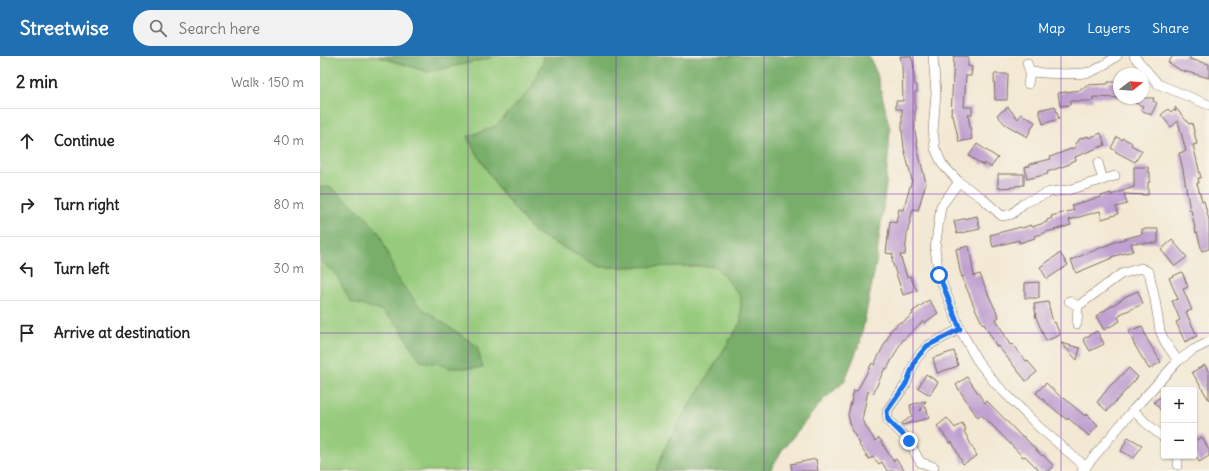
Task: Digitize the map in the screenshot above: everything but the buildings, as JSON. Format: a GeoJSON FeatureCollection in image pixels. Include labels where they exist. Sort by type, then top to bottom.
{"type":"FeatureCollection","features":[{"type":"Feature","properties":{"kind":"street"},"geometry":{"type":"LineString","coordinates":[[933,56],[936,93],[933,131],[935,148],[942,164],[959,182],[982,198],[1002,216],[1012,214],[1024,203],[1050,192],[1068,190],[1115,176]]}},
{"type":"Feature","properties":{"kind":"street"},"geometry":{"type":"LineString","coordinates":[[1030,72],[1072,74],[1090,72],[1117,56]]}},
{"type":"Feature","properties":{"kind":"street"},"geometry":{"type":"LineString","coordinates":[[1134,56],[1158,84],[1209,105]]}},
{"type":"Feature","properties":{"kind":"street"},"geometry":{"type":"LineString","coordinates":[[1027,63],[1030,72],[1028,84]]}},
{"type":"Feature","properties":{"kind":"street"},"geometry":{"type":"LineString","coordinates":[[1098,163],[1103,180]]}},
{"type":"Feature","properties":{"kind":"street"},"geometry":{"type":"LineString","coordinates":[[959,182],[941,206],[935,249],[939,275],[960,329],[977,360],[995,383],[1084,469],[1133,410],[1178,361],[1193,350],[1209,342]]}},
{"type":"Feature","properties":{"kind":"street"},"geometry":{"type":"LineString","coordinates":[[1078,306],[1121,274],[1141,268],[1149,272],[1160,331],[1165,342],[1178,361]]}},
{"type":"Feature","properties":{"kind":"street"},"geometry":{"type":"LineString","coordinates":[[1069,301],[1078,306]]}},
{"type":"Feature","properties":{"kind":"street"},"geometry":{"type":"LineString","coordinates":[[1077,324],[1078,306]]}},
{"type":"Feature","properties":{"kind":"street"},"geometry":{"type":"LineString","coordinates":[[934,467],[920,462],[909,441],[888,420],[887,411],[906,384],[916,359],[927,346],[960,329]]}},
{"type":"Feature","properties":{"kind":"street"},"geometry":{"type":"LineString","coordinates":[[1133,410],[1146,424],[1161,436]]}},
{"type":"Feature","properties":{"kind":"green space"},"geometry":{"type":"Polygon","coordinates":[[[320,56],[377,56],[428,72],[491,58],[493,56],[544,56],[544,60],[531,89],[496,126],[467,137],[499,190],[534,232],[600,267],[716,266],[741,297],[741,322],[669,439],[656,471],[320,471],[320,56]]]}},
{"type":"Feature","properties":{"kind":"green space"},"geometry":{"type":"Polygon","coordinates":[[[377,56],[493,56],[491,58],[428,72],[377,56]]]}},
{"type":"Feature","properties":{"kind":"green space"},"geometry":{"type":"Polygon","coordinates":[[[544,56],[869,56],[877,74],[890,129],[886,184],[876,263],[860,343],[844,382],[823,400],[782,450],[770,471],[656,471],[669,439],[741,322],[741,297],[716,266],[600,267],[534,232],[497,186],[467,137],[496,126],[531,89],[544,60],[544,56]]]}},
{"type":"Feature","properties":{"kind":"green space"},"geometry":{"type":"Polygon","coordinates":[[[320,187],[331,187],[365,216],[380,234],[397,278],[420,307],[477,346],[483,368],[450,368],[420,361],[398,325],[382,311],[351,302],[336,275],[320,260],[320,187]]]}},
{"type":"Feature","properties":{"kind":"route"},"geometry":{"type":"LineString","coordinates":[[909,441],[888,420],[887,411],[906,384],[916,359],[927,346],[960,329],[939,275]]}}]}
